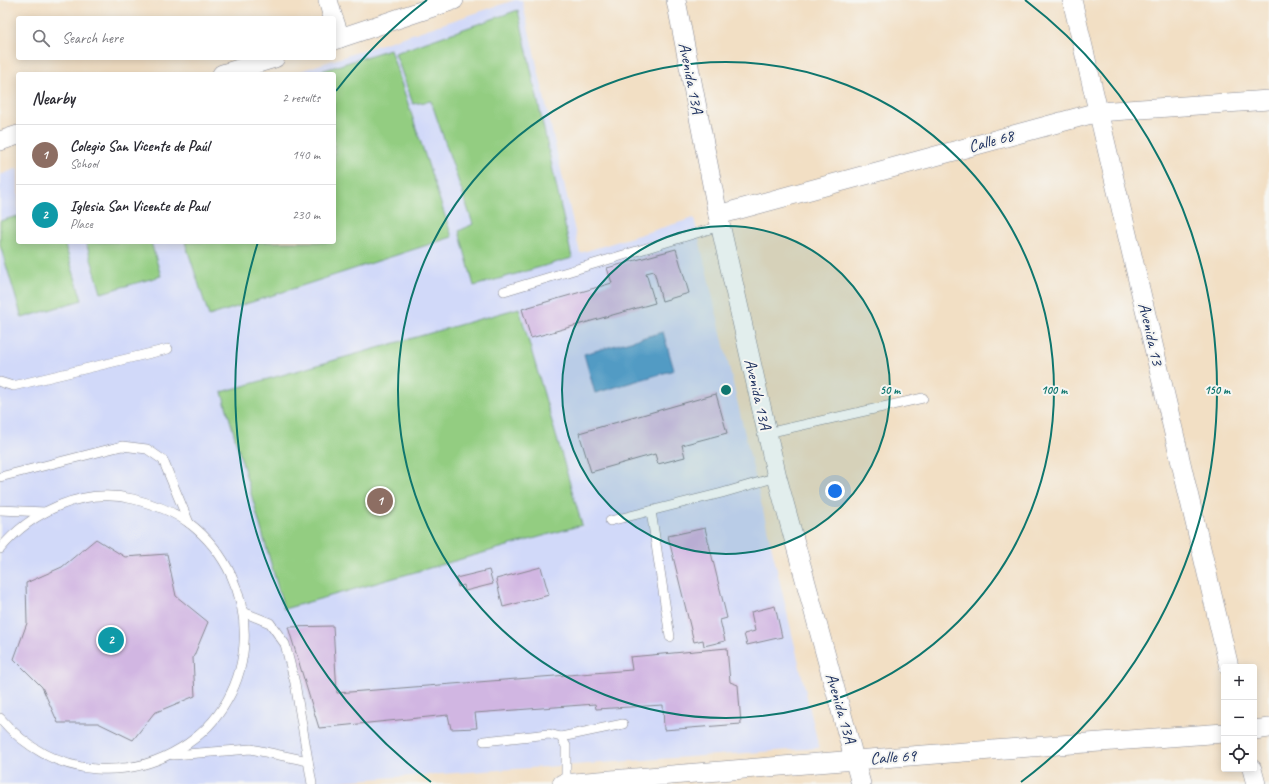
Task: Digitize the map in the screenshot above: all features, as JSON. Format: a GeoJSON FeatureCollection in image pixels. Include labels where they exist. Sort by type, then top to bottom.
{"type":"FeatureCollection","features":[{"type":"Feature","properties":{"kind":"street"},"geometry":{"type":"LineString","coordinates":[[328,0],[333,16]]}},
{"type":"Feature","properties":{"kind":"street"},"geometry":{"type":"LineString","coordinates":[[337,39],[454,0]]}},
{"type":"Feature","properties":{"kind":"street","name":"Avenida 13A"},"geometry":{"type":"LineString","coordinates":[[676,0],[719,220],[777,477],[861,784]]}},
{"type":"Feature","properties":{"kind":"street","name":"Avenida 13"},"geometry":{"type":"LineString","coordinates":[[1072,0],[1228,664]]}},
{"type":"Feature","properties":{"kind":"street"},"geometry":{"type":"LineString","coordinates":[[229,72],[268,60]]}},
{"type":"Feature","properties":{"kind":"street","name":"Calle 68"},"geometry":{"type":"LineString","coordinates":[[719,220],[1098,112],[1269,100]]}},
{"type":"Feature","properties":{"kind":"street"},"geometry":{"type":"LineString","coordinates":[[0,141],[16,136]]}},
{"type":"Feature","properties":{"kind":"street"},"geometry":{"type":"LineString","coordinates":[[1257,730],[1269,728]]}},
{"type":"Feature","properties":{"kind":"street","name":"Calle 69"},"geometry":{"type":"LineString","coordinates":[[562,784],[855,760],[1221,733]]}},
{"type":"Feature","properties":{"kind":"street"},"geometry":{"type":"LineString","coordinates":[[1253,772],[1256,784]]}},
{"type":"Feature","properties":{"kind":"lane"},"geometry":{"type":"LineString","coordinates":[[504,291],[719,220]]}},
{"type":"Feature","properties":{"kind":"lane"},"geometry":{"type":"LineString","coordinates":[[0,382],[13,386],[168,349]]}},
{"type":"Feature","properties":{"kind":"lane"},"geometry":{"type":"LineString","coordinates":[[767,433],[922,398]]}},
{"type":"Feature","properties":{"kind":"lane"},"geometry":{"type":"LineString","coordinates":[[0,477],[122,446],[148,449],[163,460],[189,523]]}},
{"type":"Feature","properties":{"kind":"lane"},"geometry":{"type":"LineString","coordinates":[[610,521],[777,477]]}},
{"type":"Feature","properties":{"kind":"lane"},"geometry":{"type":"LineString","coordinates":[[0,549],[27,522],[65,503],[86,498],[108,497],[130,499],[150,504],[170,512],[189,523],[205,537],[219,553],[230,572],[238,591],[244,612],[245,634],[243,655],[238,676],[230,696],[218,714],[204,730],[188,744],[170,755],[150,763],[129,768],[107,770],[86,768],[65,763],[45,755],[27,744],[10,730],[0,718]]}},
{"type":"Feature","properties":{"kind":"lane"},"geometry":{"type":"LineString","coordinates":[[0,510],[45,512]]}},
{"type":"Feature","properties":{"kind":"lane"},"geometry":{"type":"LineString","coordinates":[[651,510],[670,637]]}},
{"type":"Feature","properties":{"kind":"lane"},"geometry":{"type":"LineString","coordinates":[[244,612],[270,623],[285,644],[295,683],[312,784]]}},
{"type":"Feature","properties":{"kind":"lane"},"geometry":{"type":"LineString","coordinates":[[484,741],[549,734],[561,737],[623,724]]}},
{"type":"Feature","properties":{"kind":"lane"},"geometry":{"type":"LineString","coordinates":[[561,737],[566,746],[566,784]]}},
{"type":"Feature","properties":{"kind":"lane"},"geometry":{"type":"LineString","coordinates":[[170,755],[251,749],[308,761]]}},
{"type":"Feature","properties":{"kind":"shaded area"},"geometry":{"type":"Polygon","coordinates":[[[515,0],[522,0],[580,253],[694,218],[819,748],[296,784],[0,784],[0,175],[16,169],[16,244],[336,244],[336,72],[297,72],[515,0]]]}},
{"type":"Feature","properties":{"kind":"green space"},"geometry":{"type":"Polygon","coordinates":[[[518,10],[572,258],[474,286],[459,231],[473,224],[431,101],[413,104],[395,53],[518,10]]]}},
{"type":"Feature","properties":{"kind":"green space"},"geometry":{"type":"Polygon","coordinates":[[[390,49],[452,237],[209,316],[186,244],[336,244],[336,72],[318,72],[390,49]]]}},
{"type":"Feature","properties":{"kind":"green space"},"geometry":{"type":"Polygon","coordinates":[[[16,217],[16,244],[65,244],[82,300],[22,318],[0,245],[0,221],[16,217]]]}},
{"type":"Feature","properties":{"kind":"green space"},"geometry":{"type":"Polygon","coordinates":[[[87,244],[152,244],[161,276],[101,293],[87,244]]]}},
{"type":"Feature","properties":{"kind":"green space"},"geometry":{"type":"Polygon","coordinates":[[[519,308],[582,525],[284,609],[222,392],[519,308]]]}},
{"type":"Feature","properties":{"kind":"water"},"geometry":{"type":"Polygon","coordinates":[[[663,332],[674,370],[595,393],[584,354],[663,332]]]}},
{"type":"Feature","properties":{"kind":"building"},"geometry":{"type":"Polygon","coordinates":[[[676,249],[689,293],[662,301],[654,271],[646,273],[655,303],[531,338],[522,309],[612,283],[607,268],[676,249]]]}},
{"type":"Feature","properties":{"kind":"building"},"geometry":{"type":"Polygon","coordinates":[[[716,394],[727,433],[682,445],[685,457],[658,464],[655,454],[591,472],[579,433],[716,394]]]}},
{"type":"Feature","properties":{"kind":"building"},"geometry":{"type":"Polygon","coordinates":[[[705,528],[727,618],[720,620],[725,641],[704,646],[703,640],[694,642],[668,536],[705,528]]]}},
{"type":"Feature","properties":{"kind":"building"},"geometry":{"type":"Polygon","coordinates":[[[96,539],[125,557],[167,554],[176,596],[208,622],[193,658],[195,696],[154,713],[133,740],[98,723],[58,723],[42,687],[14,659],[27,623],[26,583],[62,567],[96,539]]]}},
{"type":"Feature","properties":{"kind":"building"},"geometry":{"type":"Polygon","coordinates":[[[541,567],[549,595],[503,607],[496,579],[541,567]]]}},
{"type":"Feature","properties":{"kind":"building"},"geometry":{"type":"Polygon","coordinates":[[[489,570],[493,584],[465,591],[464,585],[458,587],[456,578],[489,570]]]}},
{"type":"Feature","properties":{"kind":"building"},"geometry":{"type":"Polygon","coordinates":[[[775,606],[782,637],[747,645],[744,634],[755,631],[751,612],[775,606]]]}},
{"type":"Feature","properties":{"kind":"building"},"geometry":{"type":"Polygon","coordinates":[[[333,626],[337,693],[632,670],[630,657],[727,648],[730,682],[738,685],[741,724],[664,730],[663,705],[596,709],[595,704],[475,713],[477,728],[451,729],[448,715],[319,728],[288,627],[333,626]]]}},
{"type":"Feature","properties":{"kind":"place","name":"Colegio San Vicente de Paúl"},"geometry":{"type":"Point","coordinates":[380,501]}},
{"type":"Feature","properties":{"kind":"place","name":"Iglesia San Vicente de Paul"},"geometry":{"type":"Point","coordinates":[111,640]}}]}
